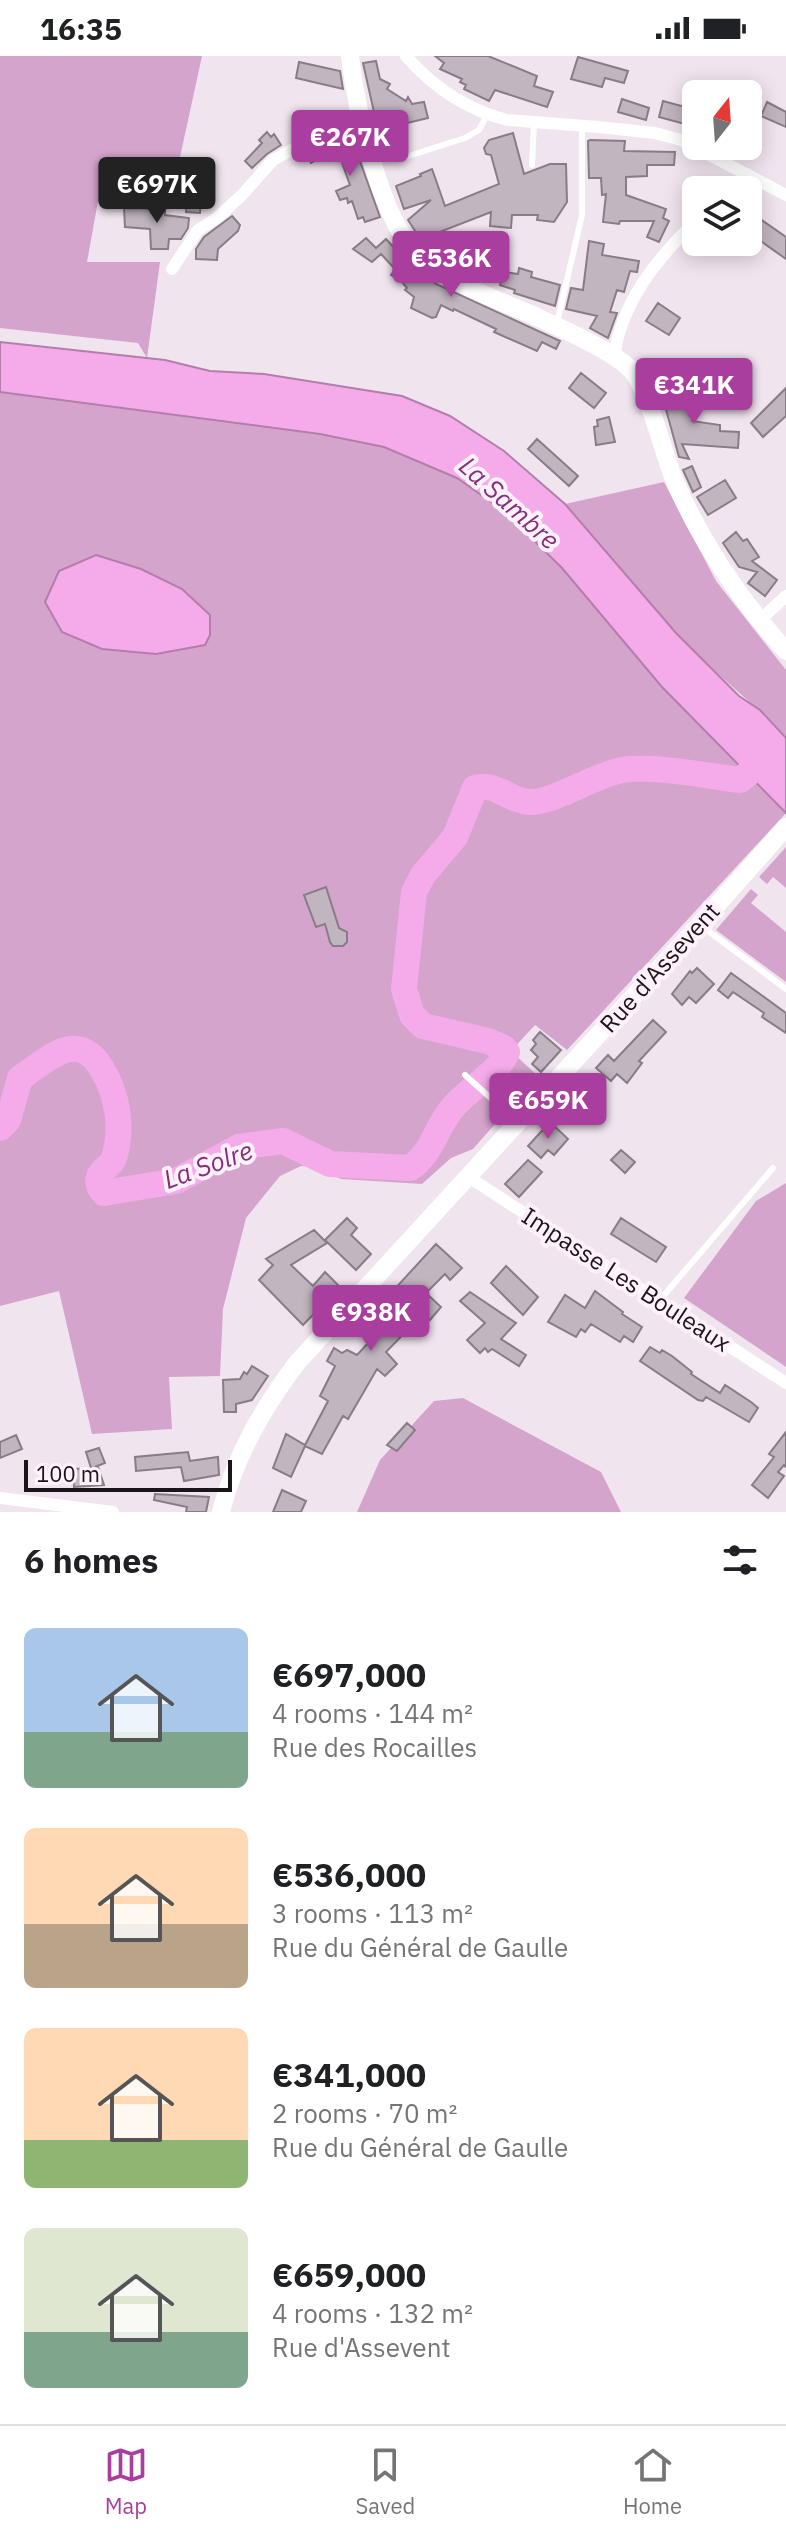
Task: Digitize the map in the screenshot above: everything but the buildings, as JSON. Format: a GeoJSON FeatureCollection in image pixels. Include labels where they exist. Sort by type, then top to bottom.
{"type":"FeatureCollection","features":[{"type":"Feature","properties":{"kind":"street"},"geometry":{"type":"LineString","coordinates":[[350,56],[360,113],[390,209],[401,232],[418,255],[439,271],[557,326],[630,369],[639,380],[676,485],[719,562],[759,621],[786,651]]}},
{"type":"Feature","properties":{"kind":"street"},"geometry":{"type":"LineString","coordinates":[[406,56],[443,90],[487,115],[655,133],[681,140],[786,195]]}},
{"type":"Feature","properties":{"kind":"street"},"geometry":{"type":"LineString","coordinates":[[172,269],[198,230],[217,218],[242,195],[273,160],[360,113]]}},
{"type":"Feature","properties":{"kind":"street"},"geometry":{"type":"LineString","coordinates":[[614,357],[617,334],[643,283],[659,259],[682,235]]}},
{"type":"Feature","properties":{"kind":"street"},"geometry":{"type":"LineString","coordinates":[[759,621],[786,596]]}},
{"type":"Feature","properties":{"kind":"street","name":"Rue d'Assevent"},"geometry":{"type":"LineString","coordinates":[[221,1512],[245,1443],[296,1364],[782,832]]}},
{"type":"Feature","properties":{"kind":"street","name":"Impasse Les Bouleaux"},"geometry":{"type":"LineString","coordinates":[[467,1176],[786,1383]]}},
{"type":"Feature","properties":{"kind":"street"},"geometry":{"type":"LineString","coordinates":[[0,1498],[113,1512]]}},
{"type":"Feature","properties":{"kind":"lane"},"geometry":{"type":"LineString","coordinates":[[399,159],[465,138],[479,130],[487,115]]}},
{"type":"Feature","properties":{"kind":"lane"},"geometry":{"type":"LineString","coordinates":[[532,165],[534,122]]}},
{"type":"Feature","properties":{"kind":"lane"},"geometry":{"type":"LineString","coordinates":[[557,326],[582,215],[582,126]]}},
{"type":"Feature","properties":{"kind":"lane"},"geometry":{"type":"LineString","coordinates":[[700,924],[786,989]]}},
{"type":"Feature","properties":{"kind":"lane"},"geometry":{"type":"LineString","coordinates":[[465,1075],[518,1123]]}},
{"type":"Feature","properties":{"kind":"lane"},"geometry":{"type":"LineString","coordinates":[[659,1301],[773,1168]]}},
{"type":"Feature","properties":{"kind":"shaded area"},"geometry":{"type":"Polygon","coordinates":[[[0,56],[202,56],[170,203],[98,201],[87,262],[160,262],[147,358],[138,343],[0,328],[0,56]]]}},
{"type":"Feature","properties":{"kind":"shaded area"},"geometry":{"type":"Polygon","coordinates":[[[0,392],[320,434],[384,447],[457,478],[504,511],[562,568],[662,687],[786,813],[567,1050],[535,1025],[511,1051],[541,1079],[508,1105],[473,1149],[451,1158],[422,1184],[341,1179],[318,1167],[301,1166],[280,1176],[246,1218],[223,1309],[220,1376],[169,1377],[172,1429],[92,1434],[59,1291],[0,1306],[0,392]]]}},
{"type":"Feature","properties":{"kind":"shaded area"},"geometry":{"type":"Polygon","coordinates":[[[664,482],[716,581],[786,670],[786,738],[663,620],[565,504],[664,482]]]}},
{"type":"Feature","properties":{"kind":"shaded area"},"geometry":{"type":"Polygon","coordinates":[[[786,847],[786,888],[773,877],[767,884],[759,877],[786,847]]]}},
{"type":"Feature","properties":{"kind":"shaded area"},"geometry":{"type":"Polygon","coordinates":[[[751,889],[758,895],[751,903],[786,932],[786,982],[716,930],[751,889]]]}},
{"type":"Feature","properties":{"kind":"shaded area"},"geometry":{"type":"Polygon","coordinates":[[[786,1183],[786,1367],[684,1298],[756,1201],[786,1183]]]}},
{"type":"Feature","properties":{"kind":"shaded area"},"geometry":{"type":"Polygon","coordinates":[[[463,1398],[601,1472],[621,1512],[357,1512],[380,1460],[434,1401],[463,1398]]]}},
{"type":"Feature","properties":{"kind":"water","name":"La Sambre"},"geometry":{"type":"Polygon","coordinates":[[[0,342],[165,360],[210,371],[264,374],[402,396],[450,416],[504,451],[565,504],[676,633],[786,738],[786,813],[662,687],[562,568],[504,511],[457,478],[384,447],[320,434],[0,392],[0,342]]]}},
{"type":"Feature","properties":{"kind":"water"},"geometry":{"type":"Polygon","coordinates":[[[96,555],[141,569],[182,589],[210,615],[210,635],[205,645],[156,654],[102,649],[62,632],[45,602],[59,571],[96,555]]]}},
{"type":"Feature","properties":{"kind":"waterway","name":"La Solre"},"geometry":{"type":"LineString","coordinates":[[0,1128],[8,1120],[20,1078],[52,1056],[73,1049],[83,1050],[102,1069],[115,1101],[117,1147],[113,1161],[98,1179],[104,1193],[176,1181],[239,1147],[283,1141],[330,1164],[410,1168],[424,1155],[454,1106],[498,1066],[507,1052],[488,1041],[423,1026],[412,1015],[404,989],[414,892],[423,875],[455,837],[475,788],[489,787],[528,802],[549,799],[622,770],[664,770],[740,780],[765,760]]}}]}
